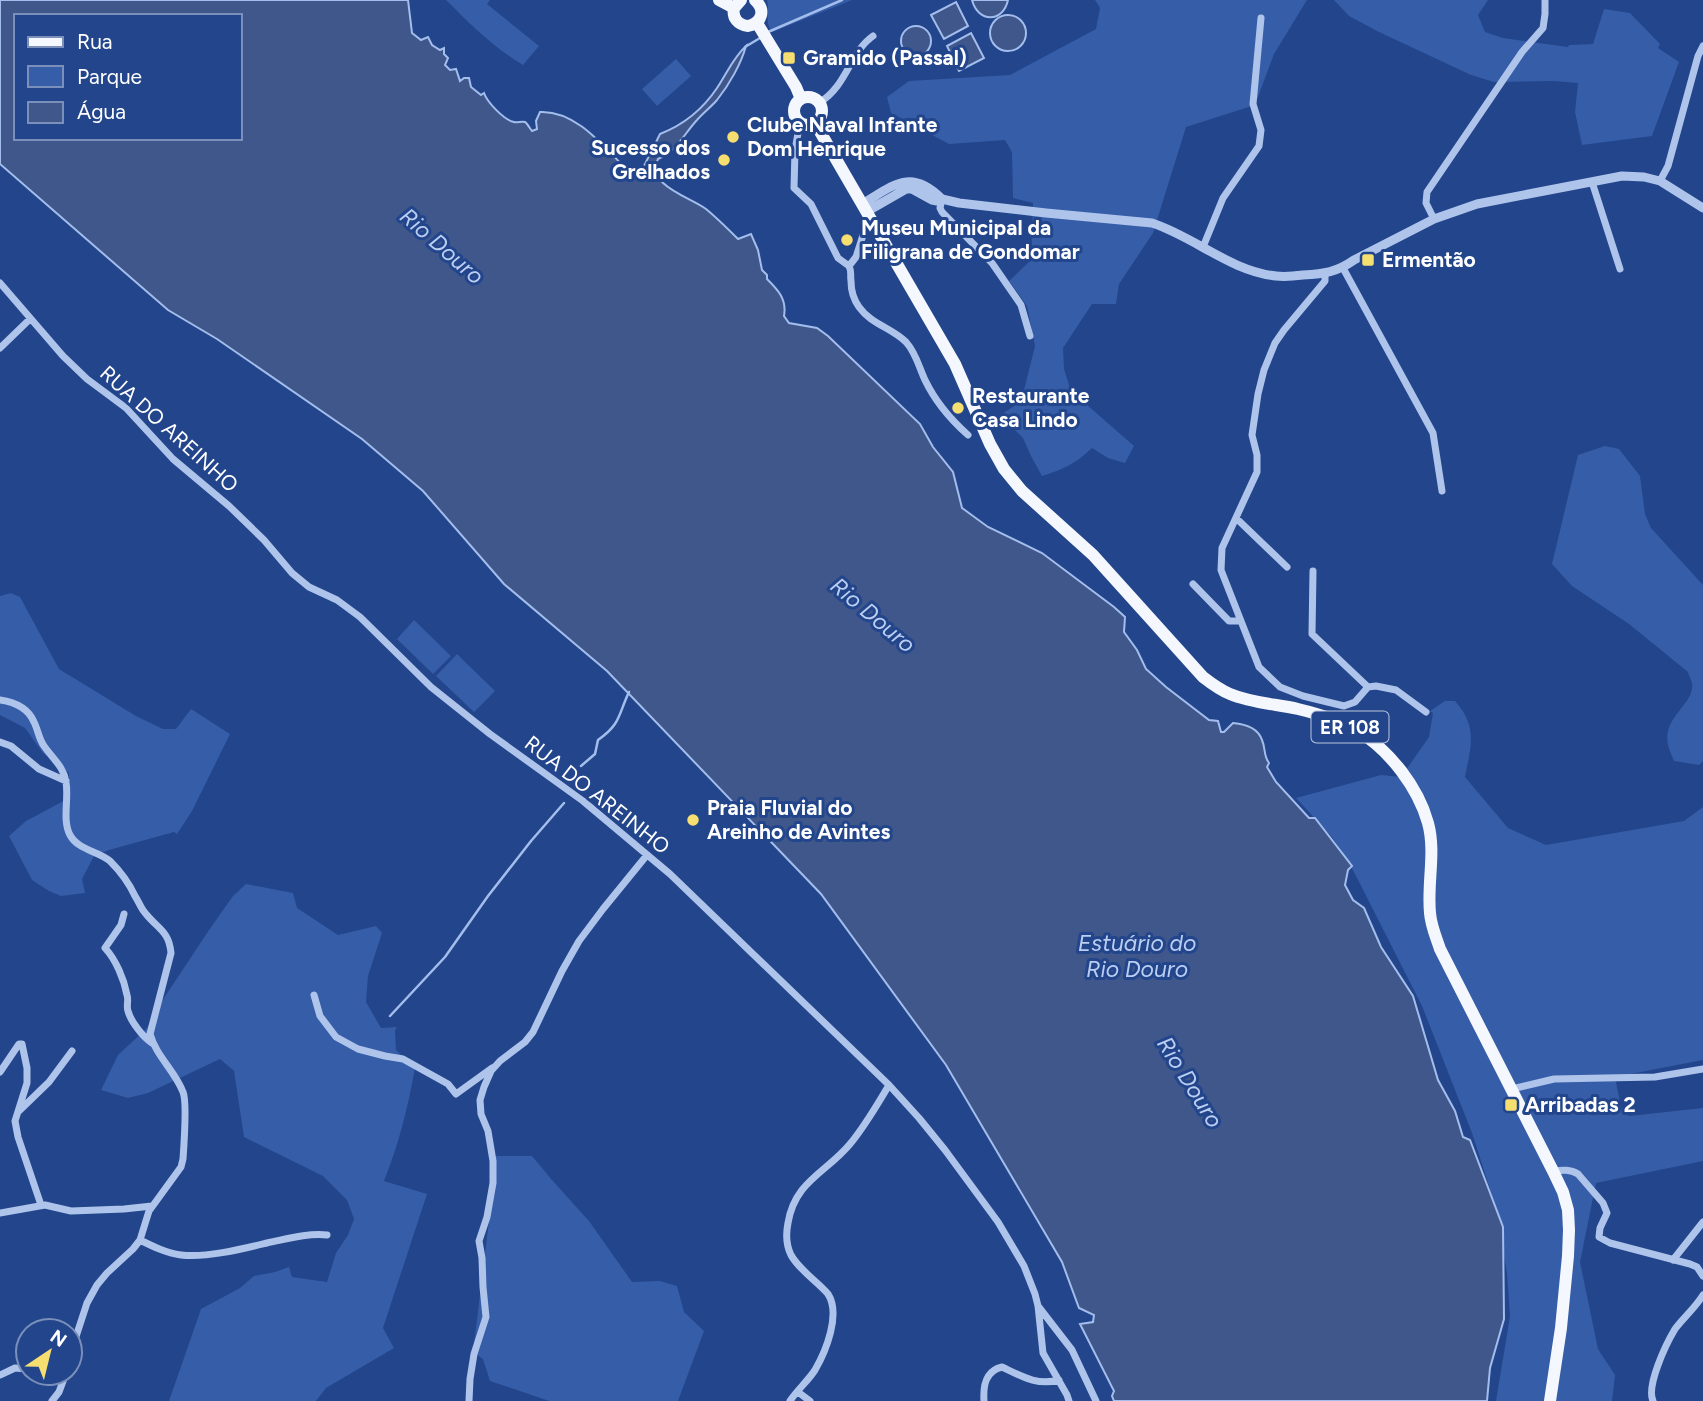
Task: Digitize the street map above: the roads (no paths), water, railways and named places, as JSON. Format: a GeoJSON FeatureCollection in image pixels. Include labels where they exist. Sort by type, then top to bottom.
{"type":"FeatureCollection","features":[{"type":"Feature","properties":{"kind":"main road"},"geometry":{"type":"LineString","coordinates":[[719,0],[737,4],[735,18],[738,23],[761,31]]}},
{"type":"Feature","properties":{"kind":"main road"},"geometry":{"type":"LineString","coordinates":[[755,0],[762,12],[761,31],[802,99]]}},
{"type":"Feature","properties":{"kind":"main road"},"geometry":{"type":"LineString","coordinates":[[811,97],[819,103],[822,111],[816,123],[810,125],[795,117],[797,103],[802,99],[811,97]]}},
{"type":"Feature","properties":{"kind":"main road","name":"ER 108"},"geometry":{"type":"LineString","coordinates":[[816,123],[955,364],[990,444],[1021,491],[1093,555],[1203,677],[1218,688],[1241,698],[1318,714],[1357,730],[1403,772],[1414,789],[1429,824],[1430,914],[1434,933],[1553,1171],[1568,1210],[1568,1256],[1550,1401]]}},
{"type":"Feature","properties":{"kind":"street"},"geometry":{"type":"LineString","coordinates":[[1434,219],[1426,202],[1427,192],[1522,52],[1543,27],[1545,0]]}},
{"type":"Feature","properties":{"kind":"street"},"geometry":{"type":"LineString","coordinates":[[1203,247],[1223,198],[1259,146],[1261,130],[1253,104],[1261,18]]}},
{"type":"Feature","properties":{"kind":"street"},"geometry":{"type":"LineString","coordinates":[[819,103],[838,87],[862,46],[873,36]]}},
{"type":"Feature","properties":{"kind":"street"},"geometry":{"type":"LineString","coordinates":[[1660,181],[1668,166],[1703,46]]}},
{"type":"Feature","properties":{"kind":"street"},"geometry":{"type":"LineString","coordinates":[[800,122],[795,150],[794,188],[811,204],[838,258],[849,266],[852,291],[857,304],[866,316],[907,343],[937,402],[968,435]]}},
{"type":"Feature","properties":{"kind":"street"},"geometry":{"type":"LineString","coordinates":[[864,208],[906,189],[937,201],[942,199],[1046,213],[1152,223],[1232,263],[1278,276],[1325,274],[1343,268],[1434,219],[1477,204],[1622,176],[1660,181],[1703,208]]}},
{"type":"Feature","properties":{"kind":"street"},"geometry":{"type":"LineString","coordinates":[[1592,182],[1620,269]]}},
{"type":"Feature","properties":{"kind":"street"},"geometry":{"type":"LineString","coordinates":[[942,199],[942,212],[992,263],[1021,305],[1030,336]]}},
{"type":"Feature","properties":{"kind":"street"},"geometry":{"type":"LineString","coordinates":[[849,266],[856,257],[864,229]]}},
{"type":"Feature","properties":{"kind":"street"},"geometry":{"type":"LineString","coordinates":[[1343,268],[1433,433],[1442,491]]}},
{"type":"Feature","properties":{"kind":"street"},"geometry":{"type":"LineString","coordinates":[[1325,274],[1325,281],[1275,344],[1264,370],[1252,435],[1257,455],[1257,472],[1222,548],[1221,570],[1259,667],[1280,687],[1344,706],[1355,702],[1368,687],[1376,686],[1396,690],[1426,712]]}},
{"type":"Feature","properties":{"kind":"street","name":"RUA DO AREINHO"},"geometry":{"type":"LineString","coordinates":[[0,283],[79,372],[126,408],[173,459],[256,531],[292,573],[309,587],[337,600],[360,617],[431,687],[490,734],[583,801],[670,874],[889,1085],[945,1150],[998,1222],[1024,1266],[1038,1306],[1072,1350],[1096,1401]]}},
{"type":"Feature","properties":{"kind":"street"},"geometry":{"type":"LineString","coordinates":[[0,348],[30,319]]}},
{"type":"Feature","properties":{"kind":"street"},"geometry":{"type":"LineString","coordinates":[[1236,518],[1287,567]]}},
{"type":"Feature","properties":{"kind":"street"},"geometry":{"type":"LineString","coordinates":[[1313,571],[1312,634],[1368,687]]}},
{"type":"Feature","properties":{"kind":"street"},"geometry":{"type":"LineString","coordinates":[[1193,584],[1229,621],[1241,621]]}},
{"type":"Feature","properties":{"kind":"street"},"geometry":{"type":"LineString","coordinates":[[1299,710],[1303,696]]}},
{"type":"Feature","properties":{"kind":"street"},"geometry":{"type":"LineString","coordinates":[[0,700],[12,701],[32,718],[43,744],[64,771],[67,825],[71,837],[79,845],[100,854],[121,873],[146,914],[165,933],[171,953],[150,1034],[185,1095],[183,1159],[181,1167],[152,1206],[140,1240],[97,1285],[82,1317]]}},
{"type":"Feature","properties":{"kind":"street"},"geometry":{"type":"LineString","coordinates":[[1318,714],[1320,700]]}},
{"type":"Feature","properties":{"kind":"street"},"geometry":{"type":"LineString","coordinates":[[0,742],[11,746],[39,769],[66,781]]}},
{"type":"Feature","properties":{"kind":"street"},"geometry":{"type":"LineString","coordinates":[[313,995],[320,1016],[336,1037],[358,1049],[403,1059],[448,1084],[456,1094],[525,1042],[533,1032],[579,941],[647,855]]}},
{"type":"Feature","properties":{"kind":"street"},"geometry":{"type":"LineString","coordinates":[[124,914],[121,925],[106,948],[113,956],[128,998],[130,1016],[146,1039],[153,1043]]}},
{"type":"Feature","properties":{"kind":"street"},"geometry":{"type":"LineString","coordinates":[[0,1072],[19,1044],[22,1044],[27,1083],[15,1121],[40,1205]]}},
{"type":"Feature","properties":{"kind":"street"},"geometry":{"type":"LineString","coordinates":[[16,1114],[49,1082],[72,1051]]}},
{"type":"Feature","properties":{"kind":"street"},"geometry":{"type":"LineString","coordinates":[[469,1401],[474,1354],[486,1317],[479,1241],[487,1217],[493,1183],[493,1161],[480,1100],[495,1066]]}},
{"type":"Feature","properties":{"kind":"street"},"geometry":{"type":"LineString","coordinates":[[1512,1089],[1554,1079],[1655,1077],[1703,1069]]}},
{"type":"Feature","properties":{"kind":"street"},"geometry":{"type":"LineString","coordinates":[[790,1401],[816,1368],[832,1328],[833,1309],[828,1294],[791,1256],[787,1231],[793,1202],[806,1184],[849,1146],[889,1085]]}},
{"type":"Feature","properties":{"kind":"street"},"geometry":{"type":"LineString","coordinates":[[1553,1171],[1573,1171],[1603,1203],[1607,1213],[1600,1228],[1599,1237],[1602,1240],[1673,1259],[1697,1268],[1703,1276]]}},
{"type":"Feature","properties":{"kind":"street"},"geometry":{"type":"LineString","coordinates":[[0,1213],[40,1205],[71,1211],[152,1206]]}},
{"type":"Feature","properties":{"kind":"street"},"geometry":{"type":"LineString","coordinates":[[1673,1259],[1703,1222]]}},
{"type":"Feature","properties":{"kind":"street"},"geometry":{"type":"LineString","coordinates":[[140,1240],[178,1255],[205,1255],[291,1238],[327,1235]]}},
{"type":"Feature","properties":{"kind":"street"},"geometry":{"type":"LineString","coordinates":[[1653,1401],[1650,1395],[1653,1378],[1670,1339],[1703,1295]]}},
{"type":"Feature","properties":{"kind":"street"},"geometry":{"type":"LineString","coordinates":[[1038,1306],[1043,1353],[1069,1401]]}},
{"type":"Feature","properties":{"kind":"street"},"geometry":{"type":"LineString","coordinates":[[984,1401],[983,1389],[991,1371],[996,1368],[1002,1367],[1015,1375],[1040,1382],[1059,1380]]}},
{"type":"Feature","properties":{"kind":"street"},"geometry":{"type":"LineString","coordinates":[[798,1392],[810,1401]]}},
{"type":"Feature","properties":{"kind":"water","name":"Estuário do Rio Douro"},"geometry":{"type":"Polygon","coordinates":[[[0,0],[408,0],[412,33],[421,40],[428,37],[432,45],[440,50],[444,48],[444,54],[448,58],[445,65],[450,70],[456,69],[460,81],[469,78],[471,87],[481,95],[484,93],[510,121],[525,122],[532,131],[537,129],[536,121],[540,112],[567,118],[591,134],[636,177],[660,134],[684,121],[705,103],[746,46],[734,74],[717,100],[675,147],[658,159],[658,176],[671,189],[706,209],[738,239],[751,234],[762,270],[781,295],[784,316],[789,323],[817,328],[828,336],[920,424],[933,447],[953,472],[962,508],[988,527],[1042,553],[1114,607],[1125,617],[1124,632],[1146,669],[1209,720],[1218,721],[1221,732],[1233,723],[1257,732],[1269,763],[1267,767],[1276,782],[1309,818],[1315,818],[1352,866],[1348,870],[1345,885],[1353,900],[1364,908],[1381,947],[1413,996],[1438,1080],[1455,1111],[1463,1137],[1470,1140],[1503,1227],[1504,1319],[1490,1368],[1487,1401],[1114,1401],[1114,1391],[1080,1324],[1093,1322],[1094,1315],[1079,1308],[1062,1262],[946,1065],[821,894],[607,671],[504,584],[423,491],[362,439],[217,339],[168,310],[0,164],[0,0]]]}},
{"type":"Feature","properties":{"kind":"water"},"geometry":{"type":"Polygon","coordinates":[[[972,0],[1008,0],[1001,13],[990,17],[979,13],[972,0]]]}},
{"type":"Feature","properties":{"kind":"water"},"geometry":{"type":"Polygon","coordinates":[[[956,2],[968,26],[944,39],[931,15],[956,2]]]}},
{"type":"Feature","properties":{"kind":"water"},"geometry":{"type":"Polygon","coordinates":[[[1008,15],[1021,20],[1026,33],[1021,46],[1008,51],[995,46],[990,33],[995,20],[1008,15]]]}},
{"type":"Feature","properties":{"kind":"water"},"geometry":{"type":"Polygon","coordinates":[[[916,26],[927,30],[931,41],[927,52],[916,56],[905,52],[901,41],[905,30],[916,26]]]}},
{"type":"Feature","properties":{"kind":"water"},"geometry":{"type":"Polygon","coordinates":[[[971,33],[984,58],[959,71],[947,46],[971,33]]]}},
{"type":"Feature","properties":{"kind":"waterway"},"geometry":{"type":"LineString","coordinates":[[768,32],[842,0]]}},
{"type":"Feature","properties":{"kind":"waterway"},"geometry":{"type":"LineString","coordinates":[[745,47],[760,38]]}},
{"type":"Feature","properties":{"kind":"waterway"},"geometry":{"type":"LineString","coordinates":[[581,766],[595,754],[598,740],[615,724],[629,692]]}},
{"type":"Feature","properties":{"kind":"waterway"},"geometry":{"type":"LineString","coordinates":[[390,1016],[445,957],[488,896],[564,803]]}},
{"type":"Feature","properties":{"kind":"place","name":"Gramido (Passal)"},"geometry":{"type":"Point","coordinates":[789,58]}},
{"type":"Feature","properties":{"kind":"place","name":"Clube Naval Infante Dom Henrique"},"geometry":{"type":"Point","coordinates":[733,137]}},
{"type":"Feature","properties":{"kind":"place","name":"Sucesso dos Grelhados"},"geometry":{"type":"Point","coordinates":[724,160]}},
{"type":"Feature","properties":{"kind":"place","name":"Museu Municipal da Filigrana de Gondomar"},"geometry":{"type":"Point","coordinates":[847,240]}},
{"type":"Feature","properties":{"kind":"place","name":"Ermentão"},"geometry":{"type":"Point","coordinates":[1368,260]}},
{"type":"Feature","properties":{"kind":"place","name":"Restaurante Casa Lindo"},"geometry":{"type":"Point","coordinates":[958,408]}},
{"type":"Feature","properties":{"kind":"place","name":"Praia Fluvial do Areinho de Avintes"},"geometry":{"type":"Point","coordinates":[693,820]}},
{"type":"Feature","properties":{"kind":"place","name":"Arribadas 2"},"geometry":{"type":"Point","coordinates":[1511,1105]}},
{"type":"Feature","properties":{"kind":"water label","name":"Rio Douro"},"geometry":{"type":"Point","coordinates":[442,246]}},
{"type":"Feature","properties":{"kind":"water label","name":"Rio Douro"},"geometry":{"type":"Point","coordinates":[873,615]}},
{"type":"Feature","properties":{"kind":"water label","name":"Rio Douro"},"geometry":{"type":"Point","coordinates":[1190,1082]}}]}
